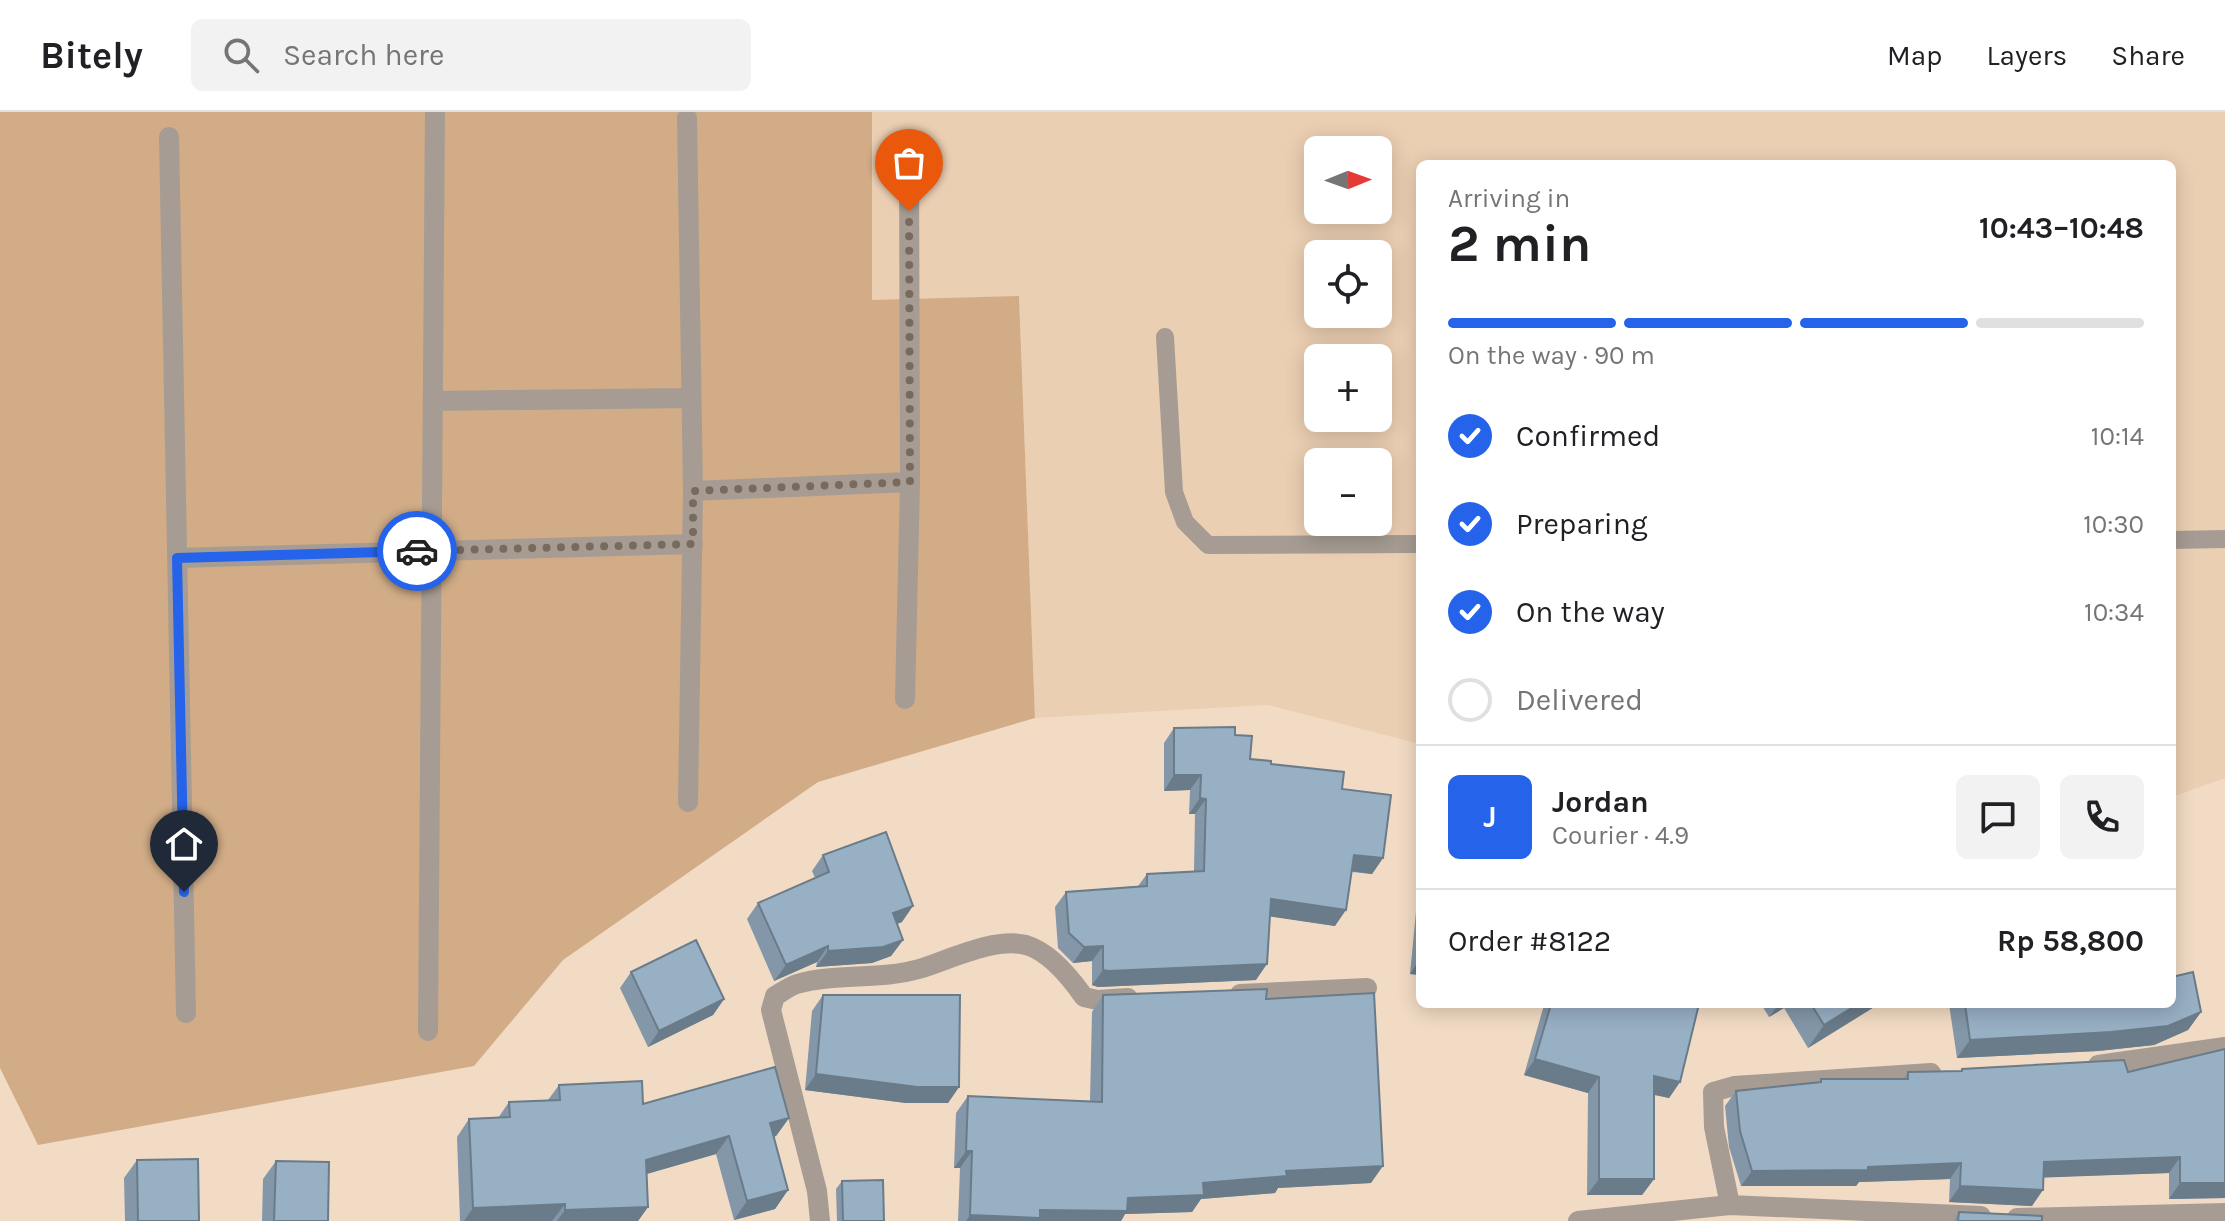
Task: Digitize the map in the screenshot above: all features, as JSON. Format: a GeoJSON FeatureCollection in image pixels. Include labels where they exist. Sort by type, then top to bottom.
{"type":"FeatureCollection","features":[{"type":"Feature","properties":{"kind":"street"},"geometry":{"type":"LineString","coordinates":[[428,1031],[435,112]]}},
{"type":"Feature","properties":{"kind":"street"},"geometry":{"type":"LineString","coordinates":[[687,118],[693,491],[688,802]]}},
{"type":"Feature","properties":{"kind":"street"},"geometry":{"type":"LineString","coordinates":[[169,137],[186,1013]]}},
{"type":"Feature","properties":{"kind":"street"},"geometry":{"type":"LineString","coordinates":[[905,699],[910,482],[909,150]]}},
{"type":"Feature","properties":{"kind":"street"},"geometry":{"type":"LineString","coordinates":[[433,401],[690,398]]}},
{"type":"Feature","properties":{"kind":"street"},"geometry":{"type":"LineString","coordinates":[[693,491],[910,482]]}},
{"type":"Feature","properties":{"kind":"street"},"geometry":{"type":"LineString","coordinates":[[177,558],[693,544]]}},
{"type":"Feature","properties":{"kind":"street"},"geometry":{"type":"LineString","coordinates":[[820,1221],[817,1191],[771,1010],[775,996],[796,984],[916,970],[1008,943],[1042,952],[1084,997],[1097,1000],[1141,998]]}},
{"type":"Feature","properties":{"kind":"street"},"geometry":{"type":"LineString","coordinates":[[1222,995],[1367,988]]}},
{"type":"Feature","properties":{"kind":"street"},"geometry":{"type":"LineString","coordinates":[[2071,1068],[2225,1047]]}},
{"type":"Feature","properties":{"kind":"street"},"geometry":{"type":"LineString","coordinates":[[1730,1205],[1714,1127],[1713,1092],[1721,1087],[1946,1072]]}},
{"type":"Feature","properties":{"kind":"street"},"geometry":{"type":"LineString","coordinates":[[1578,1221],[1730,1205],[1818,1215],[2043,1220],[2225,1213]]}},
{"type":"Feature","properties":{"kind":"lane"},"geometry":{"type":"LineString","coordinates":[[1165,337],[1174,492],[1185,522],[1208,545],[1416,544]]}},
{"type":"Feature","properties":{"kind":"lane"},"geometry":{"type":"LineString","coordinates":[[2176,540],[2225,539]]}},
{"type":"Feature","properties":{"kind":"shaded area"},"geometry":{"type":"Polygon","coordinates":[[[0,112],[872,112],[872,300],[1019,296],[1035,718],[818,782],[563,960],[474,1066],[38,1145],[0,1068],[0,112]]]}},
{"type":"Feature","properties":{"kind":"shaded area"},"geometry":{"type":"Polygon","coordinates":[[[872,112],[2225,112],[2225,778],[2176,796],[2176,160],[1416,160],[1416,743],[1268,705],[1035,718],[1019,296],[872,301],[872,112]]]}},
{"type":"Feature","properties":{"kind":"building"},"geometry":{"type":"Polygon","coordinates":[[[1235,727],[1235,735],[1252,736],[1250,759],[1344,772],[1342,789],[1391,795],[1383,858],[1354,855],[1346,910],[1271,899],[1267,964],[1103,970],[1103,946],[1084,947],[1069,933],[1066,892],[1147,886],[1147,874],[1204,871],[1206,799],[1200,798],[1201,775],[1174,775],[1174,728],[1235,727]]]}},
{"type":"Feature","properties":{"kind":"building"},"geometry":{"type":"Polygon","coordinates":[[[886,832],[913,906],[893,913],[903,940],[883,947],[828,951],[828,946],[786,965],[758,903],[829,872],[823,855],[886,832]]]}},
{"type":"Feature","properties":{"kind":"building"},"geometry":{"type":"Polygon","coordinates":[[[696,940],[724,999],[659,1031],[631,972],[696,940]]]}},
{"type":"Feature","properties":{"kind":"building"},"geometry":{"type":"Polygon","coordinates":[[[2193,972],[2201,1012],[2168,1026],[1970,1040],[1966,1008],[2176,1008],[2176,976],[2193,972]]]}},
{"type":"Feature","properties":{"kind":"building"},"geometry":{"type":"Polygon","coordinates":[[[1267,989],[1266,999],[1374,993],[1383,1166],[1286,1171],[1287,1176],[1203,1183],[1204,1195],[1128,1198],[1127,1211],[1040,1210],[1040,1218],[970,1215],[972,1151],[966,1151],[968,1096],[1102,1102],[1103,995],[1267,989]]]}},
{"type":"Feature","properties":{"kind":"building"},"geometry":{"type":"Polygon","coordinates":[[[823,995],[960,995],[959,1087],[917,1087],[816,1074],[823,995]]]}},
{"type":"Feature","properties":{"kind":"building"},"geometry":{"type":"Polygon","coordinates":[[[1550,1008],[1698,1008],[1680,1082],[1654,1076],[1654,1179],[1599,1179],[1599,1077],[1535,1059],[1550,1008]]]}},
{"type":"Feature","properties":{"kind":"building"},"geometry":{"type":"Polygon","coordinates":[[[1813,1008],[1852,1008],[1824,1025],[1813,1008]]]}},
{"type":"Feature","properties":{"kind":"building"},"geometry":{"type":"Polygon","coordinates":[[[2225,1049],[2225,1183],[2180,1183],[2180,1157],[2044,1162],[2043,1190],[1960,1186],[1961,1163],[1868,1167],[1868,1170],[1752,1171],[1740,1131],[1736,1091],[1821,1082],[1821,1079],[1908,1079],[1908,1072],[2124,1060],[2128,1072],[2225,1049]]]}},
{"type":"Feature","properties":{"kind":"building"},"geometry":{"type":"Polygon","coordinates":[[[775,1067],[789,1118],[770,1123],[788,1190],[747,1201],[729,1136],[646,1160],[648,1207],[565,1210],[565,1204],[473,1208],[469,1119],[510,1117],[509,1102],[560,1100],[559,1085],[642,1081],[643,1104],[775,1067]]]}},
{"type":"Feature","properties":{"kind":"building"},"geometry":{"type":"Polygon","coordinates":[[[198,1159],[199,1221],[138,1221],[137,1160],[198,1159]]]}},
{"type":"Feature","properties":{"kind":"building"},"geometry":{"type":"Polygon","coordinates":[[[276,1161],[329,1162],[328,1221],[274,1221],[276,1161]]]}},
{"type":"Feature","properties":{"kind":"building"},"geometry":{"type":"Polygon","coordinates":[[[883,1180],[884,1221],[843,1221],[842,1181],[883,1180]]]}},
{"type":"Feature","properties":{"kind":"building"},"geometry":{"type":"Polygon","coordinates":[[[1959,1212],[2042,1216],[2042,1221],[1958,1221],[1959,1212]]]}},
{"type":"Feature","properties":{"kind":"way so far"},"geometry":{"type":"LineString","coordinates":[[417,551],[693,544],[693,491],[910,482],[909,211]]}},
{"type":"Feature","properties":{"kind":"route"},"geometry":{"type":"LineString","coordinates":[[184,892],[177,558],[417,551]]}}]}
